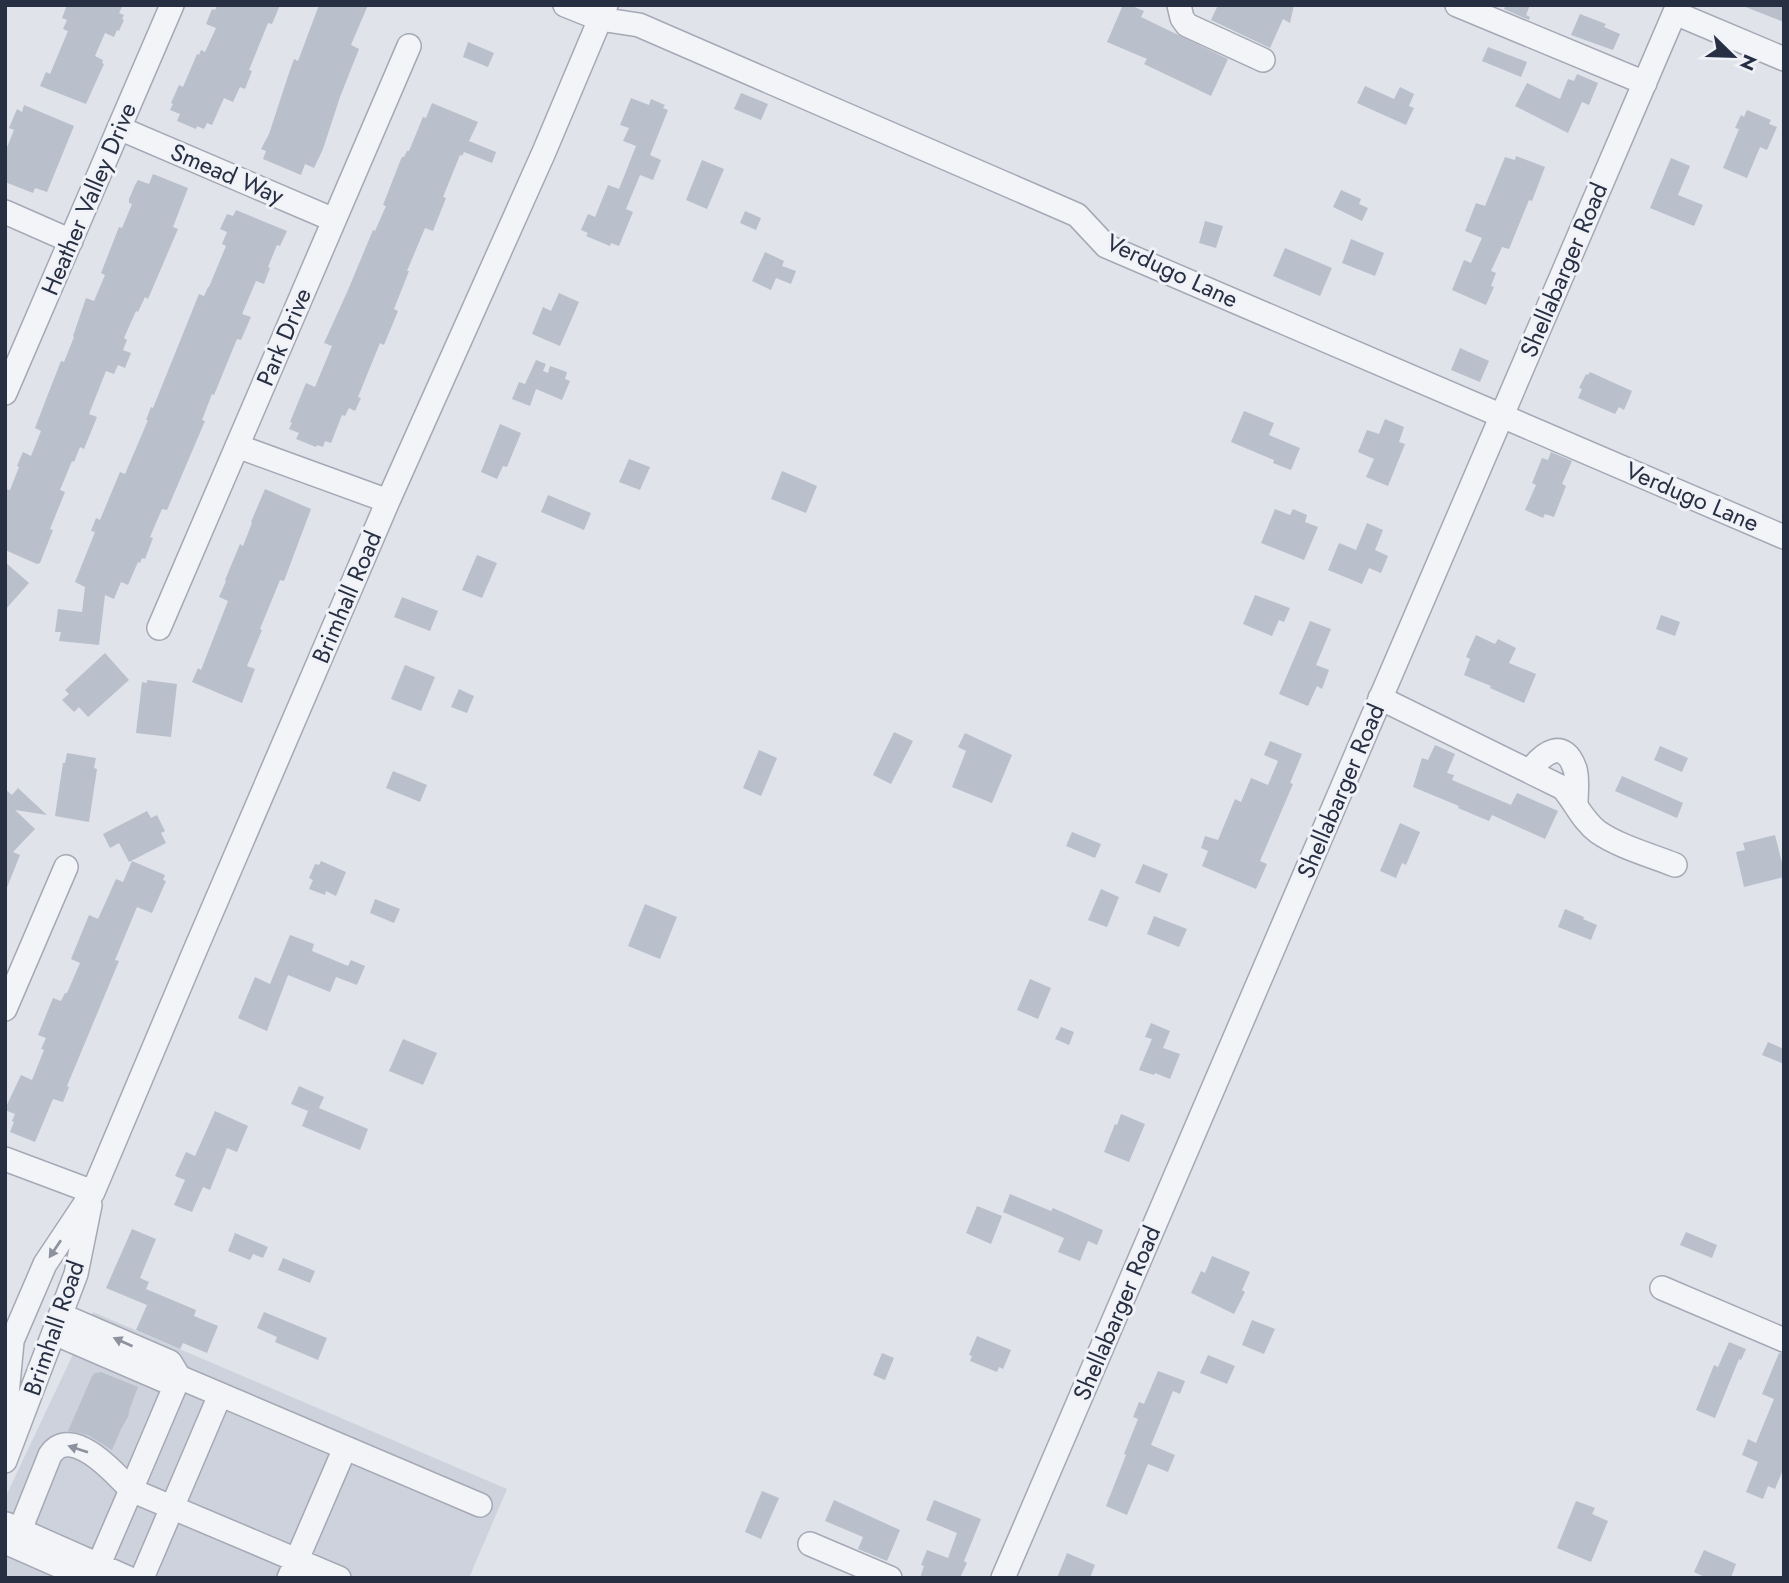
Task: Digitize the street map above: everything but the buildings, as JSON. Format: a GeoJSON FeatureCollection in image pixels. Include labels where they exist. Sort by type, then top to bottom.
{"type":"FeatureCollection","features":[{"type":"Feature","properties":{"kind":"street","name":"Heather Valley Drive"},"geometry":{"type":"LineString","coordinates":[[5,393],[172,5]]}},
{"type":"Feature","properties":{"kind":"street","name":"Verdugo Lane"},"geometry":{"type":"LineString","coordinates":[[565,5],[603,12],[639,25],[1077,215],[1106,246],[1784,537]]}},
{"type":"Feature","properties":{"kind":"street"},"geometry":{"type":"LineString","coordinates":[[1179,5],[1187,25],[1263,60]]}},
{"type":"Feature","properties":{"kind":"street"},"geometry":{"type":"LineString","coordinates":[[1457,5],[1645,83]]}},
{"type":"Feature","properties":{"kind":"street"},"geometry":{"type":"LineString","coordinates":[[1676,9],[1784,59]]}},
{"type":"Feature","properties":{"kind":"street","name":"Shellabarger Road"},"geometry":{"type":"LineString","coordinates":[[1003,1578],[1676,9]]}},
{"type":"Feature","properties":{"kind":"street","name":"Brimhall Road"},"geometry":{"type":"LineString","coordinates":[[5,1461],[76,1274],[93,1192],[388,501],[544,152],[603,12]]}},
{"type":"Feature","properties":{"kind":"street","name":"Park Drive"},"geometry":{"type":"LineString","coordinates":[[159,628],[409,46]]}},
{"type":"Feature","properties":{"kind":"street","name":"Smead Way"},"geometry":{"type":"LineString","coordinates":[[119,128],[334,220]]}},
{"type":"Feature","properties":{"kind":"street"},"geometry":{"type":"LineString","coordinates":[[5,212],[71,241]]}},
{"type":"Feature","properties":{"kind":"street"},"geometry":{"type":"LineString","coordinates":[[237,446],[388,501]]}},
{"type":"Feature","properties":{"kind":"street"},"geometry":{"type":"LineString","coordinates":[[1380,698],[1563,788],[1584,818],[1598,831],[1617,842],[1675,865]]}},
{"type":"Feature","properties":{"kind":"street"},"geometry":{"type":"LineString","coordinates":[[1530,771],[1547,753],[1554,750],[1564,753],[1575,771],[1576,803]]}},
{"type":"Feature","properties":{"kind":"street"},"geometry":{"type":"LineString","coordinates":[[5,1009],[13,968],[66,867]]}},
{"type":"Feature","properties":{"kind":"street"},"geometry":{"type":"LineString","coordinates":[[5,1159],[93,1192]]}},
{"type":"Feature","properties":{"kind":"street","name":"Brimhall Road"},"geometry":{"type":"LineString","coordinates":[[5,1416],[8,1350],[45,1264],[93,1192]]}},
{"type":"Feature","properties":{"kind":"street"},"geometry":{"type":"LineString","coordinates":[[1662,1288],[1784,1340]]}},
{"type":"Feature","properties":{"kind":"street"},"geometry":{"type":"LineString","coordinates":[[57,1324],[163,1380],[179,1377],[480,1506]]}},
{"type":"Feature","properties":{"kind":"street"},"geometry":{"type":"LineString","coordinates":[[93,1573],[179,1377]]}},
{"type":"Feature","properties":{"kind":"street"},"geometry":{"type":"LineString","coordinates":[[142,1578],[220,1395]]}},
{"type":"Feature","properties":{"kind":"street"},"geometry":{"type":"LineString","coordinates":[[128,1578],[93,1573],[10,1532],[50,1455],[60,1446],[78,1447],[96,1456],[131,1490],[172,1507],[293,1568],[340,1578]]}},
{"type":"Feature","properties":{"kind":"street"},"geometry":{"type":"LineString","coordinates":[[293,1568],[345,1448]]}},
{"type":"Feature","properties":{"kind":"street"},"geometry":{"type":"LineString","coordinates":[[810,1544],[890,1578]]}},
{"type":"Feature","properties":{"kind":"shaded area"},"geometry":{"type":"Polygon","coordinates":[[[93,1312],[507,1489],[469,1578],[5,1578],[5,1498],[93,1312]]]}}]}
